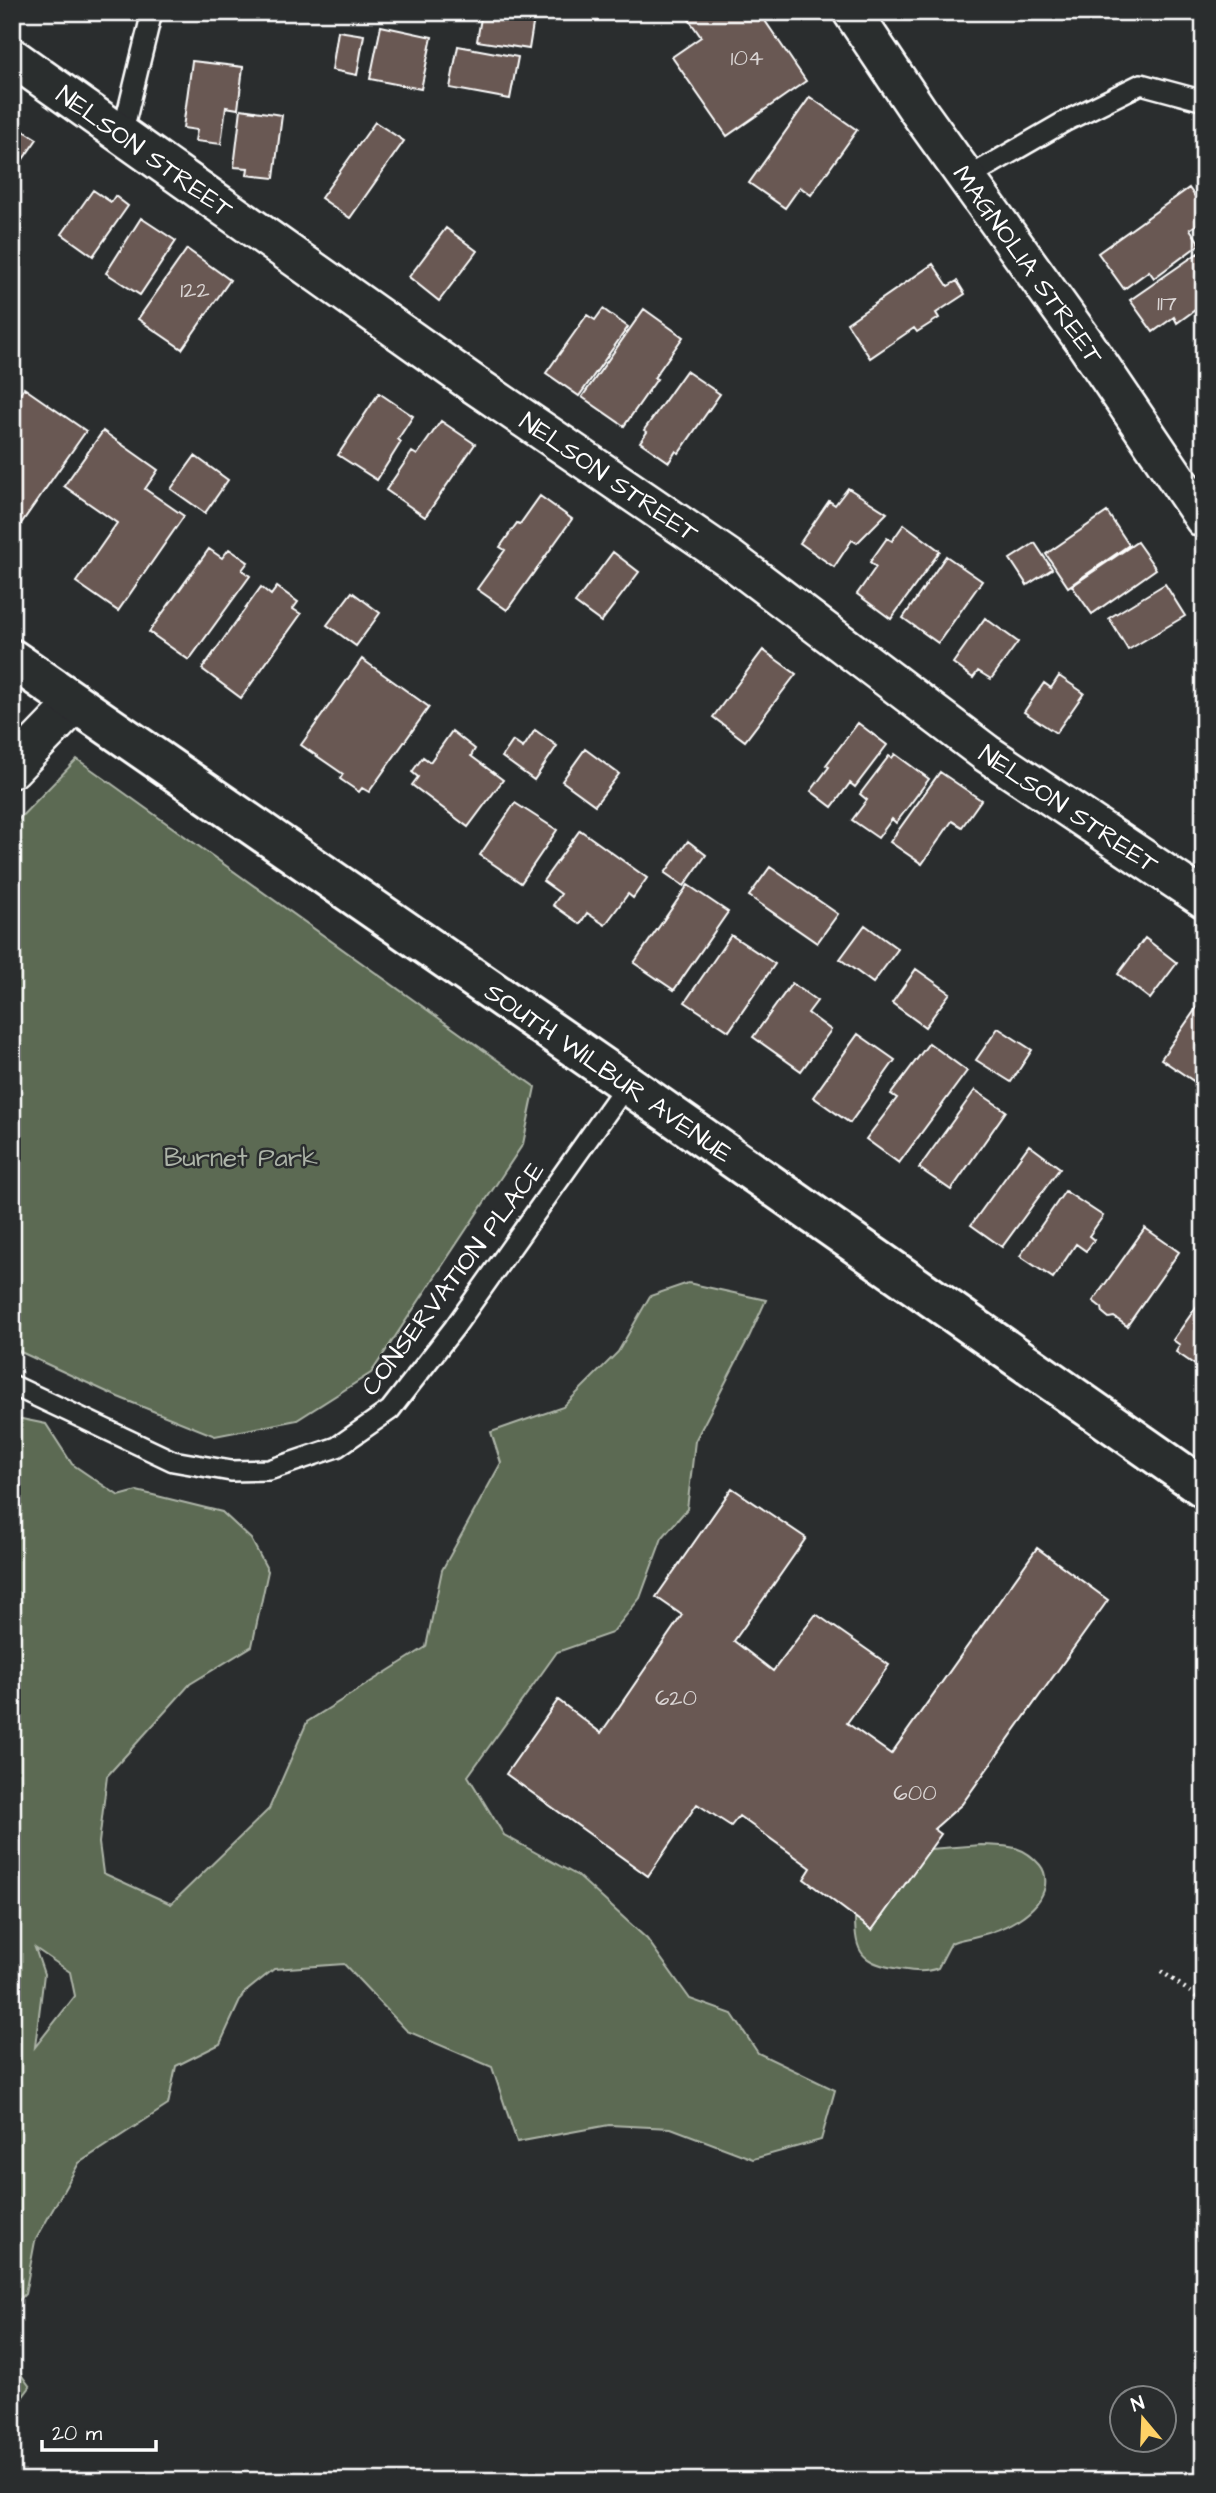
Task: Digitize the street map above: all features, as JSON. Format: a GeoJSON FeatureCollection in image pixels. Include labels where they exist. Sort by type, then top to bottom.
{"type":"FeatureCollection","features":[{"type":"Feature","properties":{"kind":"street","name":"MAGNOLIA STREET"},"geometry":{"type":"LineString","coordinates":[[852,12],[1083,340],[1204,519]]}},
{"type":"Feature","properties":{"kind":"street","name":"NELSON STREET"},"geometry":{"type":"LineString","coordinates":[[12,57],[461,375],[730,559],[986,753],[1204,899]]}},
{"type":"Feature","properties":{"kind":"street","name":"SOUTH WILBUR AVENUE"},"geometry":{"type":"LineString","coordinates":[[12,659],[627,1084],[1204,1488]]}},
{"type":"Feature","properties":{"kind":"street"},"geometry":{"type":"LineString","coordinates":[[12,769],[75,704]]}},
{"type":"Feature","properties":{"kind":"lane"},"geometry":{"type":"LineString","coordinates":[[122,135],[152,12]]}},
{"type":"Feature","properties":{"kind":"lane"},"geometry":{"type":"LineString","coordinates":[[967,178],[1063,122],[1141,84],[1204,101]]}},
{"type":"Feature","properties":{"kind":"lane","name":"CONSERVATION PLACE"},"geometry":{"type":"LineString","coordinates":[[12,1385],[173,1461],[231,1471],[270,1470],[337,1447],[390,1410],[454,1328],[627,1084]]}},
{"type":"Feature","properties":{"kind":"path"},"geometry":{"type":"LineString","coordinates":[[1161,1971],[1204,2002]]}},
{"type":"Feature","properties":{"kind":"green space","name":"Burnet Park"},"geometry":{"type":"Polygon","coordinates":[[[77,759],[535,1087],[523,1144],[371,1373],[297,1420],[215,1436],[118,1397],[12,1348],[12,826],[77,759]]]}},
{"type":"Feature","properties":{"kind":"green space"},"geometry":{"type":"Polygon","coordinates":[[[688,1283],[766,1300],[695,1441],[687,1509],[662,1538],[640,1598],[612,1633],[557,1652],[468,1776],[504,1835],[578,1876],[647,1939],[690,1999],[732,2014],[758,2053],[835,2090],[821,2140],[753,2159],[671,2128],[609,2125],[517,2142],[492,2067],[407,2031],[344,1964],[274,1969],[243,1994],[220,2044],[176,2066],[168,2105],[79,2163],[35,2241],[25,2294],[12,2308],[12,1417],[46,1424],[72,1464],[119,1496],[137,1491],[222,1512],[251,1539],[268,1571],[252,1646],[190,1684],[107,1776],[99,1843],[103,1873],[171,1904],[269,1809],[307,1722],[426,1647],[442,1570],[501,1463],[491,1432],[563,1407],[618,1352],[650,1296],[688,1283]],[[35,1948],[44,1974],[35,2047],[75,1996],[70,1972],[35,1948]]]}},
{"type":"Feature","properties":{"kind":"green space"},"geometry":{"type":"Polygon","coordinates":[[[1006,1846],[1020,1850],[1042,1867],[1045,1886],[1042,1896],[1028,1912],[997,1930],[951,1943],[938,1968],[933,1970],[914,1971],[886,1967],[863,1955],[857,1940],[855,1917],[930,1849],[1006,1846]]]}},
{"type":"Feature","properties":{"kind":"green space"},"geometry":{"type":"Polygon","coordinates":[[[12,2362],[30,2387],[12,2411],[12,2362]]]}},
{"type":"Feature","properties":{"kind":"building"},"geometry":{"type":"Polygon","coordinates":[[[482,12],[535,12],[529,49],[477,41],[482,12]]]}},
{"type":"Feature","properties":{"kind":"building"},"geometry":{"type":"Polygon","coordinates":[[[759,12],[806,81],[727,136],[672,57],[701,37],[685,14],[759,12]]]}},
{"type":"Feature","properties":{"kind":"building"},"geometry":{"type":"Polygon","coordinates":[[[381,26],[432,37],[421,89],[370,79],[381,26]]]}},
{"type":"Feature","properties":{"kind":"building"},"geometry":{"type":"Polygon","coordinates":[[[338,31],[364,35],[357,75],[332,70],[338,31]]]}},
{"type":"Feature","properties":{"kind":"building"},"geometry":{"type":"Polygon","coordinates":[[[458,46],[518,57],[510,99],[450,88],[458,46]]]}},
{"type":"Feature","properties":{"kind":"building"},"geometry":{"type":"Polygon","coordinates":[[[192,61],[243,67],[238,109],[226,107],[221,144],[195,141],[197,130],[183,128],[192,61]]]}},
{"type":"Feature","properties":{"kind":"building"},"geometry":{"type":"Polygon","coordinates":[[[810,97],[857,130],[811,195],[800,187],[785,208],[749,183],[810,97]]]}},
{"type":"Feature","properties":{"kind":"building"},"geometry":{"type":"Polygon","coordinates":[[[241,109],[282,115],[274,178],[247,175],[248,168],[234,167],[241,109]]]}},
{"type":"Feature","properties":{"kind":"building"},"geometry":{"type":"Polygon","coordinates":[[[375,122],[404,141],[350,218],[321,198],[375,122]]]}},
{"type":"Feature","properties":{"kind":"building"},"geometry":{"type":"Polygon","coordinates":[[[24,131],[37,139],[12,175],[12,133],[19,138],[24,131]]]}},
{"type":"Feature","properties":{"kind":"building"},"geometry":{"type":"Polygon","coordinates":[[[1189,188],[1204,209],[1204,220],[1190,229],[1200,244],[1154,278],[1149,271],[1124,289],[1098,253],[1189,188]]]}},
{"type":"Feature","properties":{"kind":"building"},"geometry":{"type":"Polygon","coordinates":[[[93,190],[111,202],[115,196],[128,206],[93,256],[62,234],[93,190]]]}},
{"type":"Feature","properties":{"kind":"building"},"geometry":{"type":"Polygon","coordinates":[[[141,218],[176,241],[140,295],[106,273],[141,218]]]}},
{"type":"Feature","properties":{"kind":"building"},"geometry":{"type":"Polygon","coordinates":[[[446,228],[477,251],[439,301],[409,277],[446,228]]]}},
{"type":"Feature","properties":{"kind":"building"},"geometry":{"type":"Polygon","coordinates":[[[187,249],[230,280],[182,349],[138,319],[187,249]]]}},
{"type":"Feature","properties":{"kind":"building"},"geometry":{"type":"Polygon","coordinates":[[[1198,253],[1204,260],[1204,308],[1202,305],[1177,323],[1174,317],[1153,332],[1130,300],[1198,253]]]}},
{"type":"Feature","properties":{"kind":"building"},"geometry":{"type":"Polygon","coordinates":[[[933,264],[948,286],[957,281],[965,294],[936,313],[939,318],[917,332],[914,328],[870,358],[847,323],[933,264]]]}},
{"type":"Feature","properties":{"kind":"building"},"geometry":{"type":"Polygon","coordinates":[[[603,309],[628,327],[579,396],[546,373],[587,315],[595,320],[603,309]]]}},
{"type":"Feature","properties":{"kind":"building"},"geometry":{"type":"Polygon","coordinates":[[[644,309],[683,337],[624,426],[582,397],[644,309]]]}},
{"type":"Feature","properties":{"kind":"building"},"geometry":{"type":"Polygon","coordinates":[[[686,371],[720,394],[679,453],[676,451],[669,462],[640,442],[647,432],[644,430],[686,371]]]}},
{"type":"Feature","properties":{"kind":"building"},"geometry":{"type":"Polygon","coordinates":[[[24,388],[86,431],[13,535],[12,405],[24,388]]]}},
{"type":"Feature","properties":{"kind":"building"},"geometry":{"type":"Polygon","coordinates":[[[379,393],[413,416],[398,439],[401,442],[377,480],[338,455],[379,393]]]}},
{"type":"Feature","properties":{"kind":"building"},"geometry":{"type":"Polygon","coordinates":[[[441,421],[475,444],[425,517],[386,490],[412,452],[417,455],[441,421]]]}},
{"type":"Feature","properties":{"kind":"building"},"geometry":{"type":"Polygon","coordinates":[[[103,431],[158,470],[145,489],[184,516],[118,611],[76,582],[117,523],[64,486],[103,431]]]}},
{"type":"Feature","properties":{"kind":"building"},"geometry":{"type":"Polygon","coordinates":[[[195,456],[228,480],[205,513],[171,489],[195,456]]]}},
{"type":"Feature","properties":{"kind":"building"},"geometry":{"type":"Polygon","coordinates":[[[848,488],[887,513],[857,543],[852,540],[834,567],[800,543],[829,501],[835,505],[848,488]]]}},
{"type":"Feature","properties":{"kind":"building"},"geometry":{"type":"Polygon","coordinates":[[[540,496],[572,519],[507,610],[477,589],[505,550],[500,547],[540,496]]]}},
{"type":"Feature","properties":{"kind":"building"},"geometry":{"type":"Polygon","coordinates":[[[1107,512],[1129,545],[1068,587],[1046,554],[1107,512]]]}},
{"type":"Feature","properties":{"kind":"building"},"geometry":{"type":"Polygon","coordinates":[[[904,524],[940,551],[891,619],[857,594],[876,567],[870,562],[887,538],[892,541],[904,524]]]}},
{"type":"Feature","properties":{"kind":"building"},"geometry":{"type":"Polygon","coordinates":[[[1137,542],[1156,569],[1092,614],[1072,586],[1137,542]]]}},
{"type":"Feature","properties":{"kind":"building"},"geometry":{"type":"Polygon","coordinates":[[[1035,543],[1052,569],[1027,585],[1010,559],[1035,543]]]}},
{"type":"Feature","properties":{"kind":"building"},"geometry":{"type":"Polygon","coordinates":[[[209,549],[222,558],[229,549],[248,562],[242,570],[250,576],[189,660],[149,632],[209,549]]]}},
{"type":"Feature","properties":{"kind":"building"},"geometry":{"type":"Polygon","coordinates":[[[613,552],[639,572],[601,622],[575,603],[613,552]]]}},
{"type":"Feature","properties":{"kind":"building"},"geometry":{"type":"Polygon","coordinates":[[[946,556],[982,581],[938,643],[903,618],[946,556]]]}},
{"type":"Feature","properties":{"kind":"building"},"geometry":{"type":"Polygon","coordinates":[[[1165,584],[1185,616],[1128,650],[1109,618],[1165,584]]]}},
{"type":"Feature","properties":{"kind":"building"},"geometry":{"type":"Polygon","coordinates":[[[261,587],[271,595],[277,587],[298,602],[293,609],[301,614],[241,698],[202,669],[261,587]]]}},
{"type":"Feature","properties":{"kind":"building"},"geometry":{"type":"Polygon","coordinates":[[[352,592],[380,613],[356,646],[327,625],[352,592]]]}},
{"type":"Feature","properties":{"kind":"building"},"geometry":{"type":"Polygon","coordinates":[[[985,618],[1018,642],[991,679],[978,671],[973,678],[953,663],[985,618]]]}},
{"type":"Feature","properties":{"kind":"building"},"geometry":{"type":"Polygon","coordinates":[[[763,650],[796,674],[745,741],[713,717],[763,650]]]}},
{"type":"Feature","properties":{"kind":"building"},"geometry":{"type":"Polygon","coordinates":[[[362,659],[429,707],[369,792],[362,788],[359,792],[340,779],[343,774],[301,745],[362,659]]]}},
{"type":"Feature","properties":{"kind":"building"},"geometry":{"type":"Polygon","coordinates":[[[1059,676],[1084,693],[1056,733],[1024,712],[1044,683],[1051,688],[1059,676]]]}},
{"type":"Feature","properties":{"kind":"building"},"geometry":{"type":"Polygon","coordinates":[[[858,723],[887,745],[855,787],[850,783],[832,807],[811,791],[829,767],[826,765],[858,723]]]}},
{"type":"Feature","properties":{"kind":"building"},"geometry":{"type":"Polygon","coordinates":[[[535,730],[557,746],[534,780],[502,757],[513,741],[523,748],[535,730]]]}},
{"type":"Feature","properties":{"kind":"building"},"geometry":{"type":"Polygon","coordinates":[[[452,731],[475,749],[471,756],[503,780],[468,827],[412,785],[418,777],[412,772],[423,757],[430,762],[452,731]]]}},
{"type":"Feature","properties":{"kind":"building"},"geometry":{"type":"Polygon","coordinates":[[[585,749],[619,774],[595,805],[562,781],[585,749]]]}},
{"type":"Feature","properties":{"kind":"building"},"geometry":{"type":"Polygon","coordinates":[[[895,754],[929,779],[896,823],[892,819],[878,838],[852,820],[867,800],[860,794],[889,756],[892,758],[895,754]]]}},
{"type":"Feature","properties":{"kind":"building"},"geometry":{"type":"Polygon","coordinates":[[[940,772],[981,800],[962,827],[952,821],[922,864],[890,842],[940,772]]]}},
{"type":"Feature","properties":{"kind":"building"},"geometry":{"type":"Polygon","coordinates":[[[515,803],[557,830],[521,883],[480,855],[515,803]]]}},
{"type":"Feature","properties":{"kind":"building"},"geometry":{"type":"Polygon","coordinates":[[[580,830],[647,878],[633,898],[628,894],[605,925],[587,913],[580,924],[553,905],[561,894],[543,881],[580,830]]]}},
{"type":"Feature","properties":{"kind":"building"},"geometry":{"type":"Polygon","coordinates":[[[688,841],[706,855],[684,886],[665,873],[688,841]]]}},
{"type":"Feature","properties":{"kind":"building"},"geometry":{"type":"Polygon","coordinates":[[[770,867],[838,914],[817,943],[749,896],[770,867]]]}},
{"type":"Feature","properties":{"kind":"building"},"geometry":{"type":"Polygon","coordinates":[[[688,885],[728,912],[674,990],[634,963],[688,885]]]}},
{"type":"Feature","properties":{"kind":"building"},"geometry":{"type":"Polygon","coordinates":[[[865,925],[898,949],[873,983],[840,959],[865,925]]]}},
{"type":"Feature","properties":{"kind":"building"},"geometry":{"type":"Polygon","coordinates":[[[731,935],[775,964],[729,1031],[685,1002],[731,935]]]}},
{"type":"Feature","properties":{"kind":"building"},"geometry":{"type":"Polygon","coordinates":[[[1145,938],[1177,963],[1150,999],[1118,974],[1145,938]]]}},
{"type":"Feature","properties":{"kind":"building"},"geometry":{"type":"Polygon","coordinates":[[[916,969],[950,993],[925,1027],[892,1003],[916,969]]]}},
{"type":"Feature","properties":{"kind":"building"},"geometry":{"type":"Polygon","coordinates":[[[792,983],[817,1001],[808,1013],[831,1030],[801,1071],[753,1037],[792,983]]]}},
{"type":"Feature","properties":{"kind":"building"},"geometry":{"type":"Polygon","coordinates":[[[1204,997],[1204,1069],[1195,1082],[1161,1059],[1204,997]]]}},
{"type":"Feature","properties":{"kind":"building"},"geometry":{"type":"Polygon","coordinates":[[[998,1028],[1032,1050],[1011,1082],[976,1060],[998,1028]]]}},
{"type":"Feature","properties":{"kind":"building"},"geometry":{"type":"Polygon","coordinates":[[[858,1034],[895,1060],[850,1123],[813,1097],[858,1034]]]}},
{"type":"Feature","properties":{"kind":"building"},"geometry":{"type":"Polygon","coordinates":[[[929,1043],[967,1071],[899,1163],[866,1139],[897,1098],[891,1094],[929,1043]]]}},
{"type":"Feature","properties":{"kind":"building"},"geometry":{"type":"Polygon","coordinates":[[[975,1090],[1006,1111],[951,1190],[919,1168],[975,1090]]]}},
{"type":"Feature","properties":{"kind":"building"},"geometry":{"type":"Polygon","coordinates":[[[1029,1145],[1060,1168],[1002,1247],[971,1225],[1029,1145]]]}},
{"type":"Feature","properties":{"kind":"building"},"geometry":{"type":"Polygon","coordinates":[[[1065,1191],[1103,1216],[1089,1236],[1094,1240],[1086,1251],[1076,1244],[1053,1278],[1020,1256],[1065,1191]]]}},
{"type":"Feature","properties":{"kind":"building"},"geometry":{"type":"Polygon","coordinates":[[[1145,1228],[1179,1252],[1127,1326],[1114,1317],[1109,1318],[1093,1301],[1145,1228]]]}},
{"type":"Feature","properties":{"kind":"building"},"geometry":{"type":"Polygon","coordinates":[[[1204,1296],[1204,1371],[1176,1352],[1180,1345],[1173,1340],[1204,1296]]]}},
{"type":"Feature","properties":{"kind":"building"},"geometry":{"type":"Polygon","coordinates":[[[732,1488],[806,1538],[734,1641],[773,1671],[816,1614],[889,1665],[847,1723],[891,1754],[1037,1548],[1108,1600],[962,1804],[934,1829],[941,1834],[872,1930],[804,1879],[811,1868],[739,1816],[731,1826],[697,1804],[648,1876],[506,1774],[558,1700],[601,1733],[682,1615],[656,1597],[732,1488]]]}}]}
